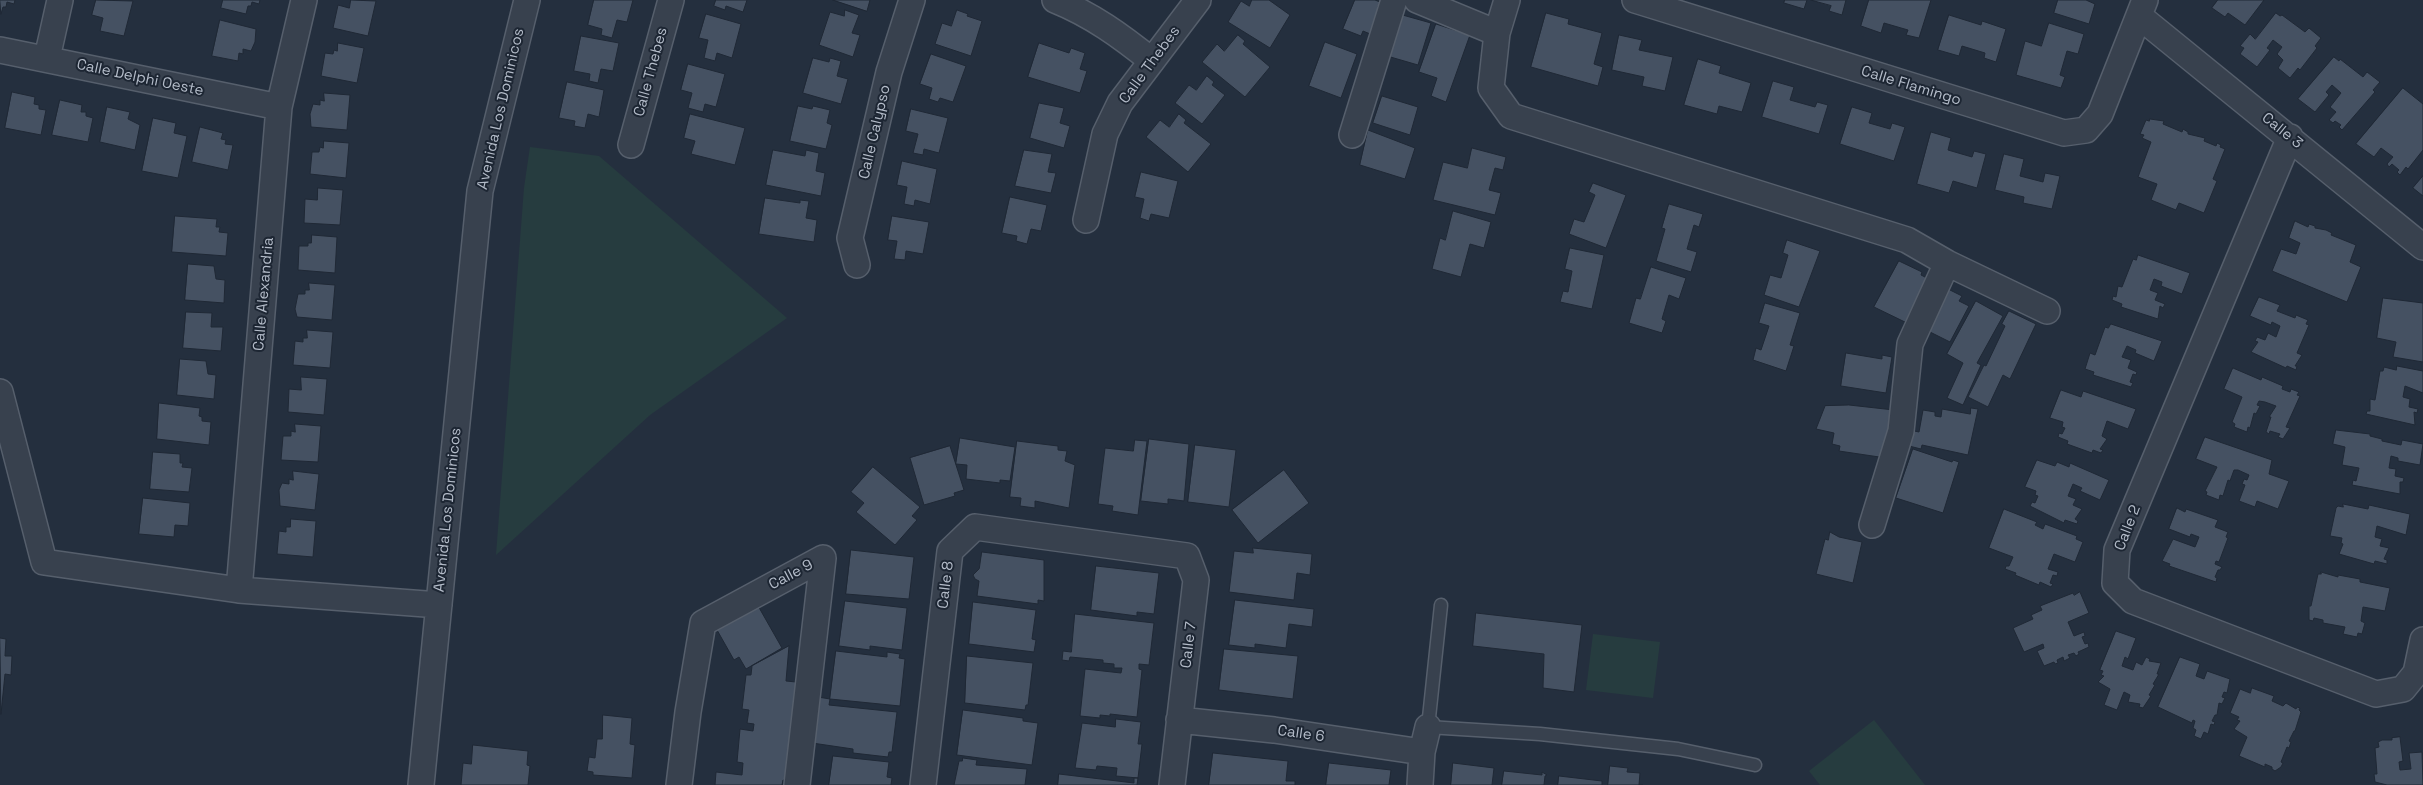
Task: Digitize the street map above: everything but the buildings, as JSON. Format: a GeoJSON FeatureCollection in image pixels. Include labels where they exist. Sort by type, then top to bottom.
{"type":"FeatureCollection","features":[{"type":"Feature","properties":{"kind":"street"},"geometry":{"type":"LineString","coordinates":[[47,58],[60,0]]}},
{"type":"Feature","properties":{"kind":"street","name":"Calle Alexandria"},"geometry":{"type":"LineString","coordinates":[[239,590],[279,107],[304,0]]}},
{"type":"Feature","properties":{"kind":"street","name":"Avenida Los Dominicos"},"geometry":{"type":"LineString","coordinates":[[0,392],[44,562],[239,590],[439,605],[480,191],[527,0]]}},
{"type":"Feature","properties":{"kind":"street","name":"Calle Thebes"},"geometry":{"type":"LineString","coordinates":[[631,145],[671,0]]}},
{"type":"Feature","properties":{"kind":"street","name":"Calle Calypso"},"geometry":{"type":"LineString","coordinates":[[857,265],[850,238],[889,72],[912,0]]}},
{"type":"Feature","properties":{"kind":"street"},"geometry":{"type":"LineString","coordinates":[[1055,0],[1080,10],[1115,32],[1152,61]]}},
{"type":"Feature","properties":{"kind":"street","name":"Calle Thebes"},"geometry":{"type":"LineString","coordinates":[[1086,220],[1106,134],[1120,102],[1198,0]]}},
{"type":"Feature","properties":{"kind":"street"},"geometry":{"type":"LineString","coordinates":[[1352,135],[1394,0]]}},
{"type":"Feature","properties":{"kind":"street"},"geometry":{"type":"LineString","coordinates":[[1417,0],[1496,33]]}},
{"type":"Feature","properties":{"kind":"street"},"geometry":{"type":"LineString","coordinates":[[1507,0],[1496,33],[1491,88],[1511,116],[1907,240],[1947,263],[2047,311]]}},
{"type":"Feature","properties":{"kind":"street","name":"Calle Flamingo"},"geometry":{"type":"LineString","coordinates":[[1635,0],[2064,133],[2086,130],[2100,114],[2138,17]]}},
{"type":"Feature","properties":{"kind":"street","name":"Calle 3"},"geometry":{"type":"LineString","coordinates":[[2138,17],[2290,137],[2423,247]]}},
{"type":"Feature","properties":{"kind":"street","name":"Calle Delphi Oeste"},"geometry":{"type":"LineString","coordinates":[[0,50],[47,58],[279,107]]}},
{"type":"Feature","properties":{"kind":"street","name":"Calle 2"},"geometry":{"type":"LineString","coordinates":[[2290,137],[2117,550],[2115,583],[2133,601],[2376,694],[2403,689],[2416,673],[2423,640]]}},
{"type":"Feature","properties":{"kind":"street"},"geometry":{"type":"LineString","coordinates":[[1872,525],[1902,430],[1910,344],[1947,263]]}},
{"type":"Feature","properties":{"kind":"street","name":"Calle 8"},"geometry":{"type":"LineString","coordinates":[[923,785],[950,551],[975,527],[1136,550]]}},
{"type":"Feature","properties":{"kind":"street","name":"Calle 7"},"geometry":{"type":"LineString","coordinates":[[1136,550],[1187,556],[1196,580],[1172,785]]}},
{"type":"Feature","properties":{"kind":"street","name":"Calle 9"},"geometry":{"type":"LineString","coordinates":[[679,785],[688,712],[703,623],[823,558],[798,785]]}},
{"type":"Feature","properties":{"kind":"street"},"geometry":{"type":"LineString","coordinates":[[421,785],[439,605]]}},
{"type":"Feature","properties":{"kind":"street","name":"Calle 6"},"geometry":{"type":"LineString","coordinates":[[1180,720],[1274,730],[1422,752]]}},
{"type":"Feature","properties":{"kind":"street"},"geometry":{"type":"LineString","coordinates":[[1420,785],[1422,752],[1428,727]]}},
{"type":"Feature","properties":{"kind":"lane"},"geometry":{"type":"LineString","coordinates":[[1441,605],[1428,727],[1540,734],[1678,749],[1754,765]]}},
{"type":"Feature","properties":{"kind":"green space"},"geometry":{"type":"Polygon","coordinates":[[[530,147],[599,156],[787,318],[650,415],[496,555],[524,188],[530,147]]]}},
{"type":"Feature","properties":{"kind":"green space"},"geometry":{"type":"Polygon","coordinates":[[[1593,634],[1660,642],[1653,698],[1586,690],[1593,634]]]}},
{"type":"Feature","properties":{"kind":"green space"},"geometry":{"type":"Polygon","coordinates":[[[1874,720],[1925,785],[1820,785],[1809,771],[1874,720]]]}}]}
